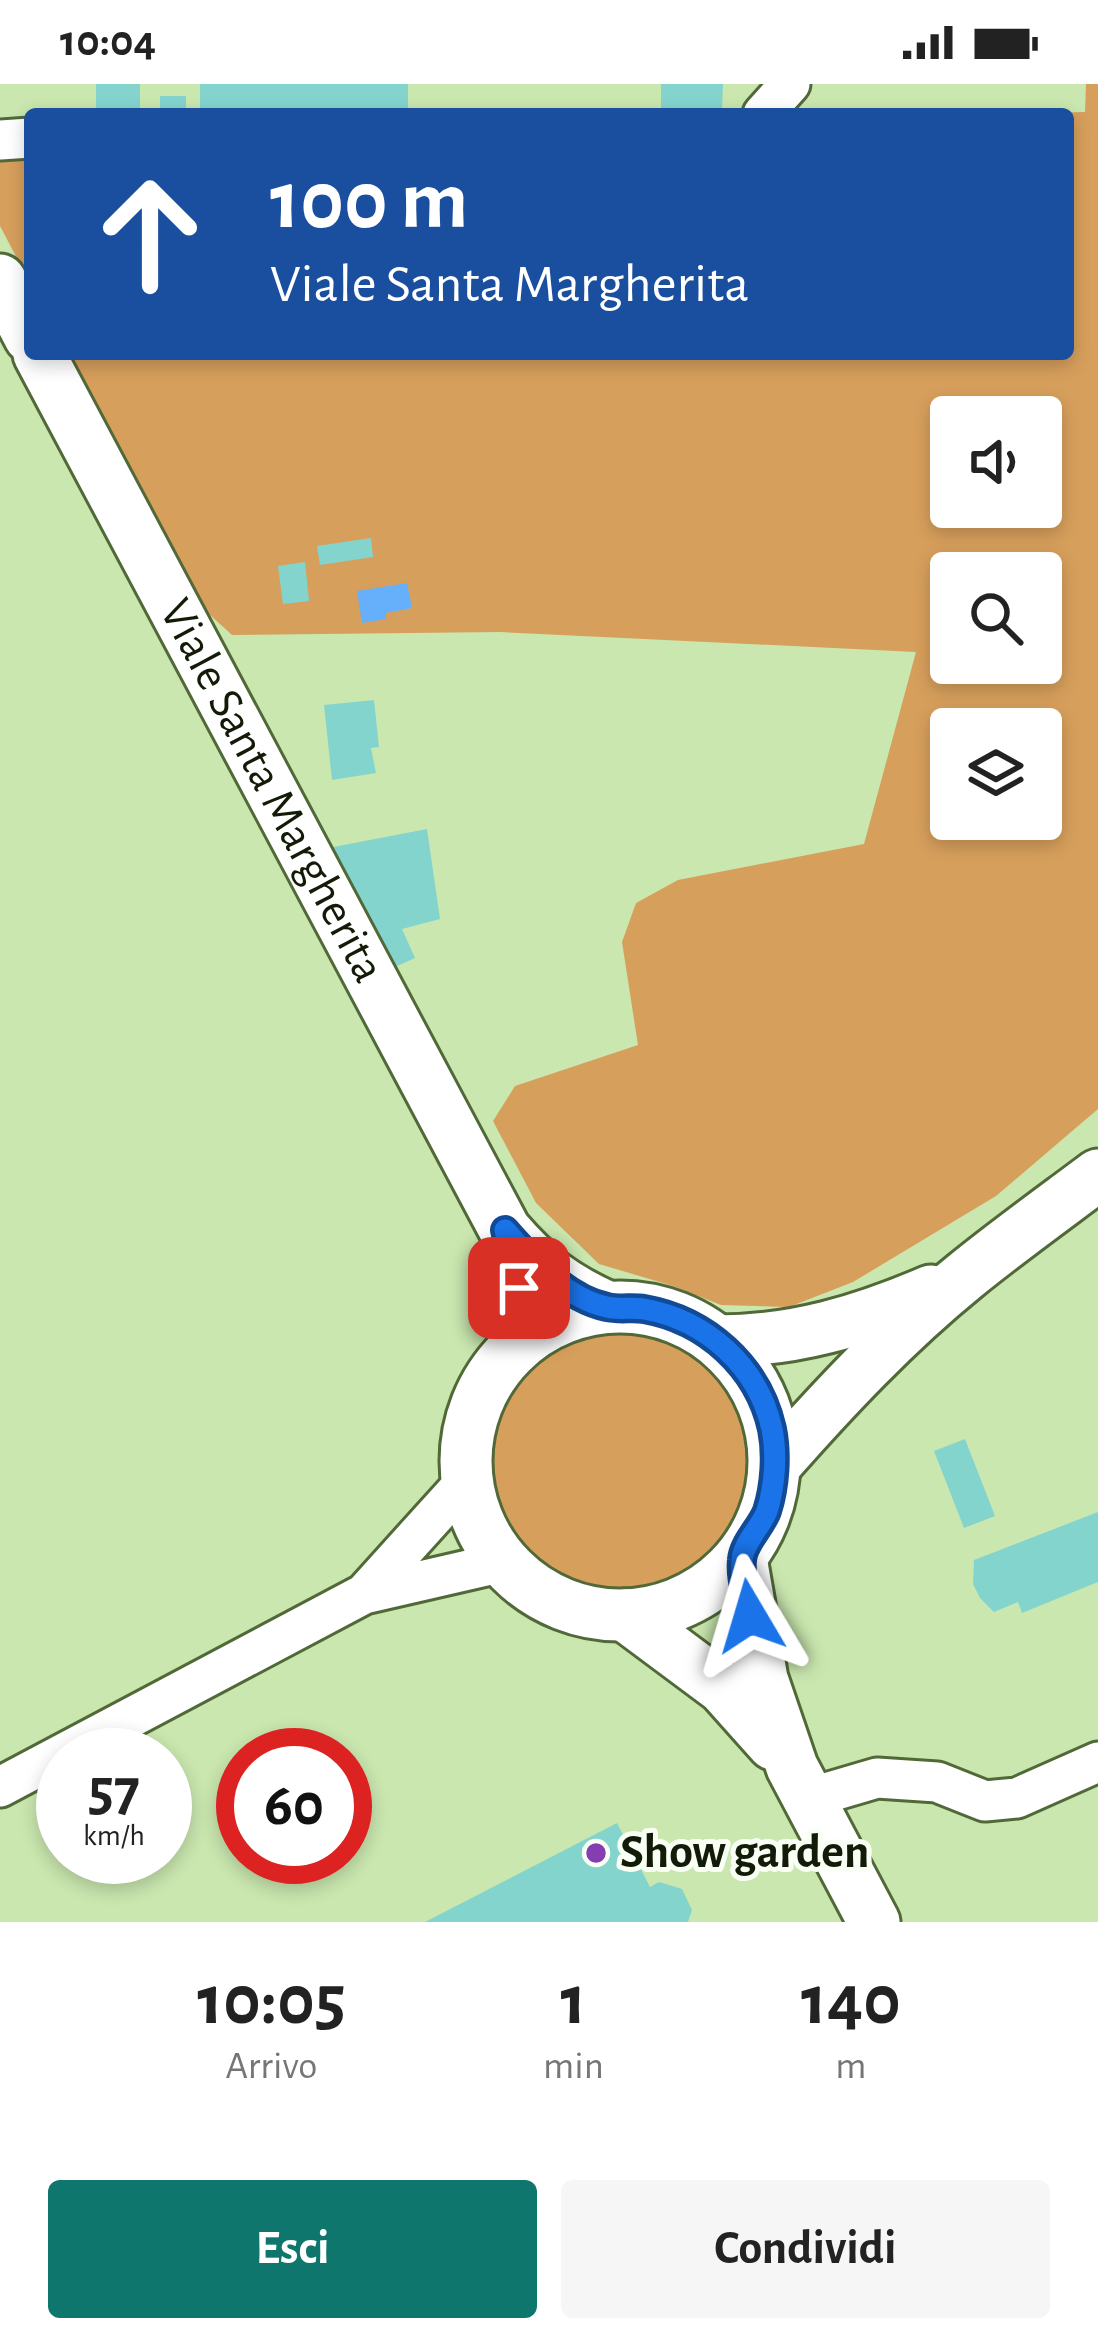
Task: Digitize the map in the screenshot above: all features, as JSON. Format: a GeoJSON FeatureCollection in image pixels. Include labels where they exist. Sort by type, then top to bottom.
{"type":"FeatureCollection","features":[{"type":"Feature","properties":{"kind":"main road"},"geometry":{"type":"LineString","coordinates":[[0,280],[24,326]]}},
{"type":"Feature","properties":{"kind":"main road","name":"Viale Santa Margherita"},"geometry":{"type":"LineString","coordinates":[[42,360],[505,1230],[520,1303],[508,1354]]}},
{"type":"Feature","properties":{"kind":"main road"},"geometry":{"type":"LineString","coordinates":[[775,1465],[898,1336],[964,1276],[1098,1175]]}},
{"type":"Feature","properties":{"kind":"main road","name":"Viale Santa Margherita"},"geometry":{"type":"LineString","coordinates":[[505,1230],[547,1274],[607,1307]]}},
{"type":"Feature","properties":{"kind":"main road"},"geometry":{"type":"LineString","coordinates":[[718,1342],[761,1341],[826,1329],[890,1309],[964,1276]]}},
{"type":"Feature","properties":{"kind":"main road"},"geometry":{"type":"LineString","coordinates":[[607,1307],[670,1315],[718,1342],[742,1366],[761,1396],[772,1429],[775,1465],[766,1511],[741,1558],[694,1597],[661,1610],[625,1616],[590,1613],[557,1603],[523,1582],[487,1539],[473,1511],[467,1480],[466,1447],[473,1415],[487,1383],[508,1354],[555,1321],[607,1307]]}},
{"type":"Feature","properties":{"kind":"main road"},"geometry":{"type":"LineString","coordinates":[[741,1558],[761,1679],[800,1783],[874,1922]]}},
{"type":"Feature","properties":{"kind":"main road"},"geometry":{"type":"LineString","coordinates":[[625,1616],[723,1688],[800,1783]]}},
{"type":"Feature","properties":{"kind":"street"},"geometry":{"type":"LineString","coordinates":[[768,108],[790,84]]}},
{"type":"Feature","properties":{"kind":"street"},"geometry":{"type":"LineString","coordinates":[[364,1594],[467,1480]]}},
{"type":"Feature","properties":{"kind":"street"},"geometry":{"type":"LineString","coordinates":[[0,1786],[364,1594],[503,1562]]}},
{"type":"Feature","properties":{"kind":"street"},"geometry":{"type":"LineString","coordinates":[[800,1783],[877,1778],[937,1782],[985,1801],[1017,1798],[1098,1762]]}},
{"type":"Feature","properties":{"kind":"shaded area"},"geometry":{"type":"Polygon","coordinates":[[[1086,84],[1098,84],[1098,1109],[996,1196],[853,1282],[789,1307],[721,1305],[599,1264],[536,1203],[493,1121],[515,1086],[638,1045],[622,942],[636,903],[678,880],[864,844],[916,652],[500,632],[232,635],[198,604],[70,360],[1074,360],[1074,112],[1085,112],[1086,84]]]}},
{"type":"Feature","properties":{"kind":"shaded area"},"geometry":{"type":"Polygon","coordinates":[[[24,151],[24,272],[0,226],[0,153],[24,151]]]}},
{"type":"Feature","properties":{"kind":"shaded area"},"geometry":{"type":"Polygon","coordinates":[[[620,1330],[670,1340],[713,1368],[741,1411],[751,1461],[741,1511],[713,1554],[670,1582],[620,1592],[570,1582],[527,1554],[499,1511],[489,1461],[499,1411],[527,1368],[570,1340],[620,1330]]]}},
{"type":"Feature","properties":{"kind":"water"},"geometry":{"type":"Polygon","coordinates":[[[407,583],[412,608],[362,623],[357,591],[407,583]]]}},
{"type":"Feature","properties":{"kind":"building"},"geometry":{"type":"Polygon","coordinates":[[[96,84],[140,84],[140,108],[96,108],[96,84]]]}},
{"type":"Feature","properties":{"kind":"building"},"geometry":{"type":"Polygon","coordinates":[[[200,84],[408,84],[408,108],[200,108],[200,84]]]}},
{"type":"Feature","properties":{"kind":"building"},"geometry":{"type":"Polygon","coordinates":[[[661,84],[723,84],[722,108],[661,108],[661,84]]]}},
{"type":"Feature","properties":{"kind":"building"},"geometry":{"type":"Polygon","coordinates":[[[160,96],[186,96],[186,108],[160,108],[160,96]]]}},
{"type":"Feature","properties":{"kind":"building"},"geometry":{"type":"Polygon","coordinates":[[[371,538],[373,557],[320,565],[317,546],[371,538]]]}},
{"type":"Feature","properties":{"kind":"building"},"geometry":{"type":"Polygon","coordinates":[[[305,562],[309,601],[283,604],[278,566],[305,562]]]}},
{"type":"Feature","properties":{"kind":"building"},"geometry":{"type":"Polygon","coordinates":[[[374,700],[379,747],[371,748],[376,773],[332,780],[324,705],[374,700]]]}},
{"type":"Feature","properties":{"kind":"building"},"geometry":{"type":"Polygon","coordinates":[[[427,829],[440,919],[402,929],[415,958],[386,971],[328,848],[427,829]]]}},
{"type":"Feature","properties":{"kind":"building"},"geometry":{"type":"Polygon","coordinates":[[[965,1439],[995,1516],[964,1528],[934,1451],[965,1439]]]}},
{"type":"Feature","properties":{"kind":"building"},"geometry":{"type":"Polygon","coordinates":[[[1098,1512],[1098,1582],[1022,1613],[1018,1602],[994,1612],[980,1598],[973,1584],[974,1560],[1098,1512]]]}},
{"type":"Feature","properties":{"kind":"building","name":"Show garden"},"geometry":{"type":"Polygon","coordinates":[[[617,1823],[650,1887],[659,1882],[682,1889],[692,1910],[688,1922],[425,1922],[617,1823]]]}},
{"type":"Feature","properties":{"kind":"place","name":"Show garden"},"geometry":{"type":"Point","coordinates":[596,1853]}},
{"type":"Feature","properties":{"kind":"route"},"geometry":{"type":"LineString","coordinates":[[519,1288],[505,1230],[537,1266],[568,1289],[607,1307],[639,1308],[695,1326],[742,1366],[761,1396],[772,1429],[775,1465],[766,1511],[741,1558],[750,1616]]}}]}
